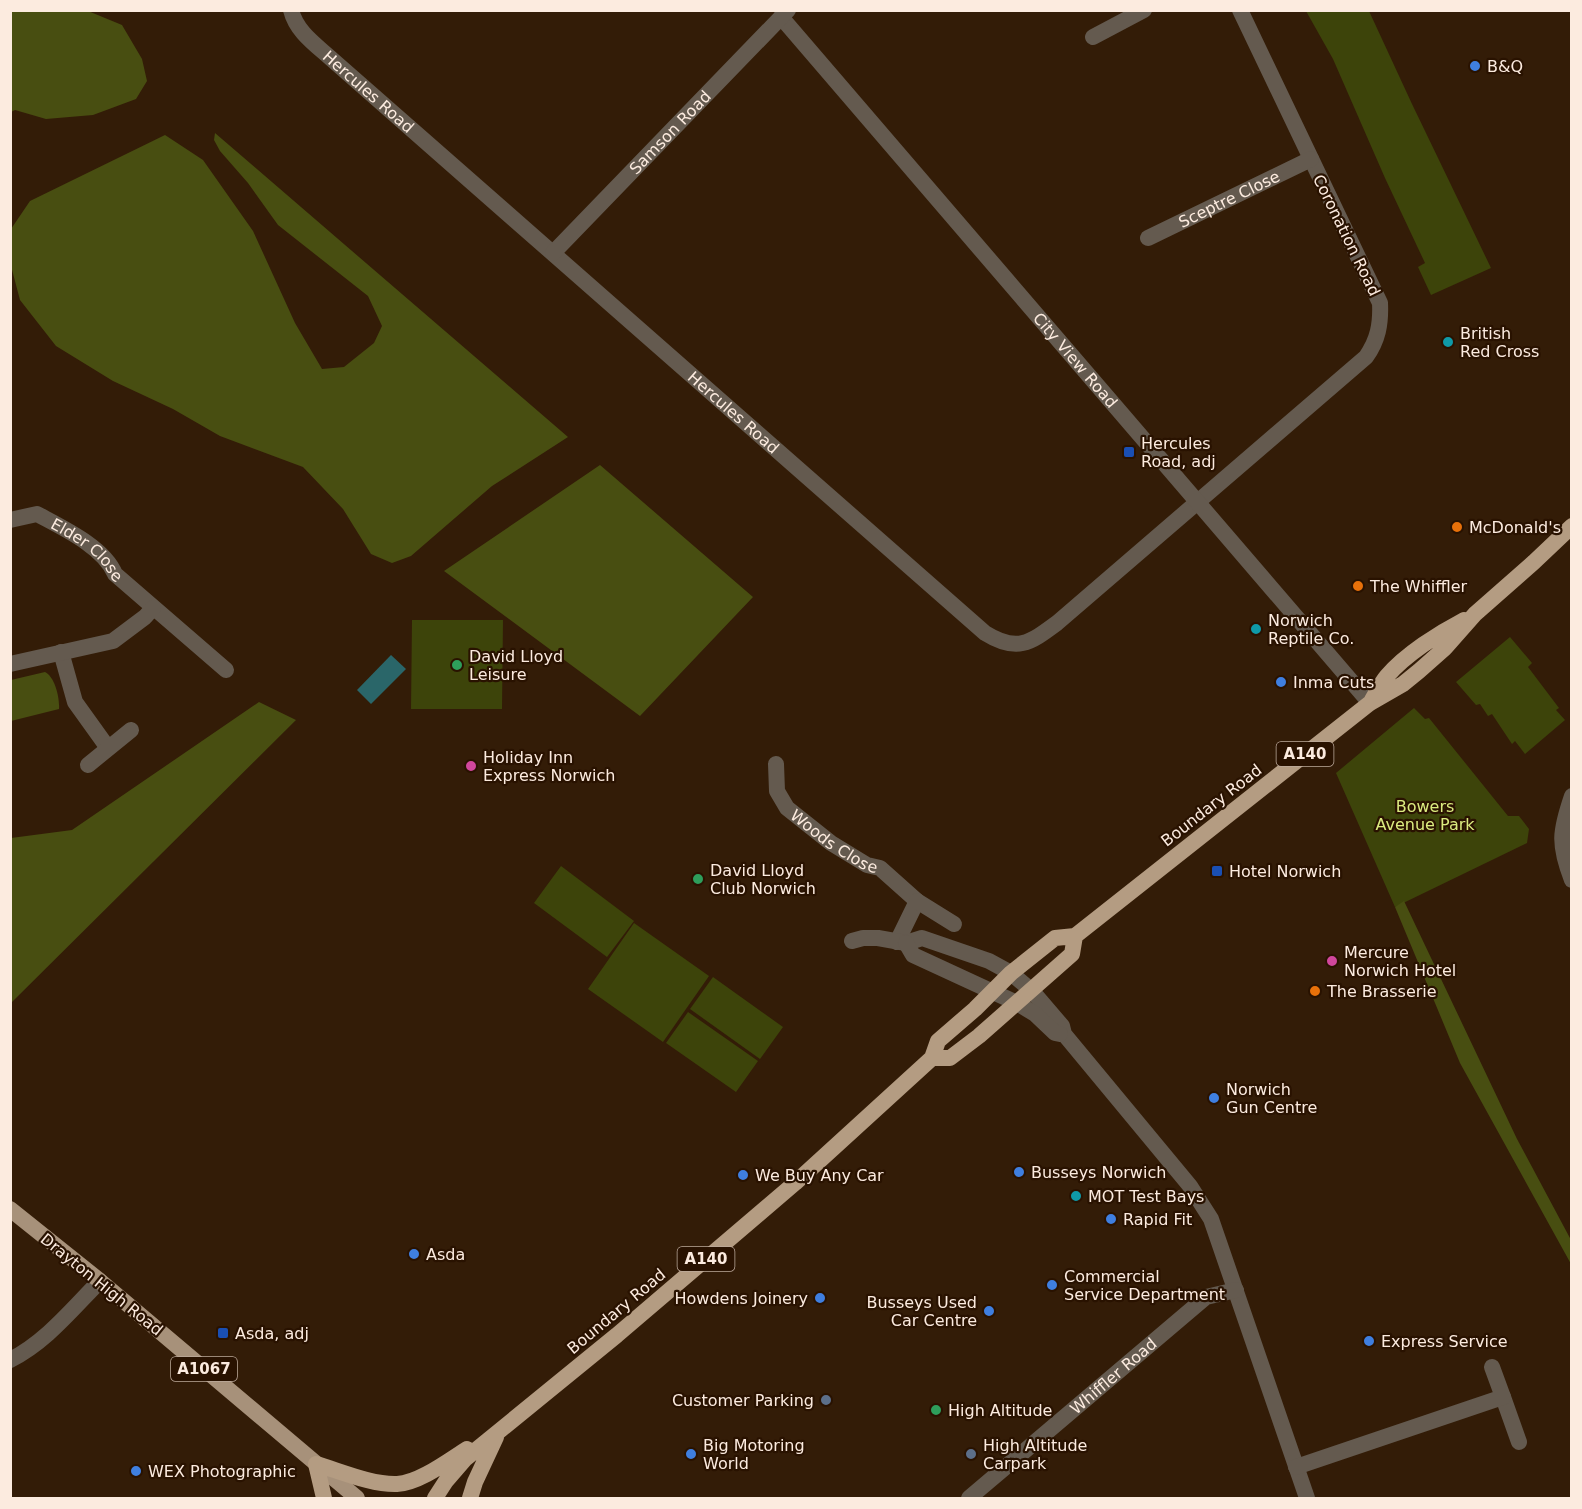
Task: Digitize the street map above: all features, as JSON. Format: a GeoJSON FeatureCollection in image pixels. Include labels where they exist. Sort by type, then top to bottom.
{"type":"FeatureCollection","features":[{"type":"Feature","properties":{"kind":"highway","name":"Boundary Road"},"geometry":{"type":"LineString","coordinates":[[435,1498],[465,1459],[498,1430],[617,1335],[795,1183],[932,1058],[938,1041],[1011,973],[1055,938],[1075,936],[1370,703],[1403,684],[1445,648],[1475,614],[1572,526]]}},
{"type":"Feature","properties":{"kind":"highway","name":"Boundary Road"},"geometry":{"type":"LineString","coordinates":[[932,1058],[950,1058],[1032,991],[1072,954],[1075,936]]}},
{"type":"Feature","properties":{"kind":"highway","name":"A1067"},"geometry":{"type":"LineString","coordinates":[[316,1464],[382,1483],[399,1484],[416,1478],[498,1430]]}},
{"type":"Feature","properties":{"kind":"highway","name":"A140"},"geometry":{"type":"LineString","coordinates":[[470,1498],[474,1482],[498,1430]]}},
{"type":"Feature","properties":{"kind":"highway"},"geometry":{"type":"LineString","coordinates":[[316,1464],[324,1498]]}},
{"type":"Feature","properties":{"kind":"main road","name":"Drayton High Road"},"geometry":{"type":"LineString","coordinates":[[10,1209],[100,1281],[357,1498]]}},
{"type":"Feature","properties":{"kind":"street","name":"Hercules Road"},"geometry":{"type":"LineString","coordinates":[[291,10],[294,21],[302,33],[985,633],[999,642],[1016,645],[1033,641],[1057,623],[1196,502]]}},
{"type":"Feature","properties":{"kind":"street"},"geometry":{"type":"LineString","coordinates":[[1093,37],[1144,10]]}},
{"type":"Feature","properties":{"kind":"street","name":"Coronation Road"},"geometry":{"type":"LineString","coordinates":[[1196,502],[1366,357],[1378,333],[1381,317],[1380,303],[1240,10]]}},
{"type":"Feature","properties":{"kind":"street","name":"Samson Road"},"geometry":{"type":"LineString","coordinates":[[553,253],[784,14]]}},
{"type":"Feature","properties":{"kind":"street","name":"City View Road"},"geometry":{"type":"LineString","coordinates":[[784,14],[1196,502],[1370,703]]}},
{"type":"Feature","properties":{"kind":"street","name":"Sceptre Close"},"geometry":{"type":"LineString","coordinates":[[1148,238],[1311,159]]}},
{"type":"Feature","properties":{"kind":"street","name":"Elder Close"},"geometry":{"type":"LineString","coordinates":[[10,520],[37,514],[81,538],[153,608],[226,670]]}},
{"type":"Feature","properties":{"kind":"street"},"geometry":{"type":"LineString","coordinates":[[10,664],[113,641],[145,617],[153,608]]}},
{"type":"Feature","properties":{"kind":"street"},"geometry":{"type":"LineString","coordinates":[[61,652],[75,702],[108,748]]}},
{"type":"Feature","properties":{"kind":"street"},"geometry":{"type":"LineString","coordinates":[[88,765],[131,730]]}},
{"type":"Feature","properties":{"kind":"street","name":"Woods Close"},"geometry":{"type":"LineString","coordinates":[[776,764],[777,791],[787,808],[831,843],[867,865],[879,868],[917,901],[954,924]]}},
{"type":"Feature","properties":{"kind":"street"},"geometry":{"type":"LineString","coordinates":[[1572,796],[1562,825],[1561,846],[1572,879]]}},
{"type":"Feature","properties":{"kind":"street"},"geometry":{"type":"LineString","coordinates":[[902,943],[917,901]]}},
{"type":"Feature","properties":{"kind":"street"},"geometry":{"type":"LineString","coordinates":[[852,941],[878,938],[902,943],[922,938],[989,961],[1011,973],[1032,991],[1062,1026],[1064,1034],[1190,1186],[1211,1219],[1307,1498]]}},
{"type":"Feature","properties":{"kind":"street"},"geometry":{"type":"LineString","coordinates":[[902,943],[913,956],[1017,1003],[1035,1014],[1055,1033],[1064,1034]]}},
{"type":"Feature","properties":{"kind":"street"},"geometry":{"type":"LineString","coordinates":[[10,1360],[25,1353],[100,1281]]}},
{"type":"Feature","properties":{"kind":"street","name":"Whiffler Road"},"geometry":{"type":"LineString","coordinates":[[969,1498],[1206,1297],[1236,1290]]}},
{"type":"Feature","properties":{"kind":"street"},"geometry":{"type":"LineString","coordinates":[[1492,1367],[1519,1442]]}},
{"type":"Feature","properties":{"kind":"street"},"geometry":{"type":"LineString","coordinates":[[1296,1467],[1503,1397]]}},
{"type":"Feature","properties":{"kind":"green space"},"geometry":{"type":"Polygon","coordinates":[[[11,10],[88,11],[122,25],[142,59],[147,81],[136,99],[93,115],[46,119],[15,110],[11,112],[11,10]]]}},
{"type":"Feature","properties":{"kind":"green space"},"geometry":{"type":"Polygon","coordinates":[[[1306,11],[1369,11],[1491,268],[1431,295],[1418,267],[1425,263],[1333,59],[1306,11]]]}},
{"type":"Feature","properties":{"kind":"green space"},"geometry":{"type":"Polygon","coordinates":[[[215,133],[568,437],[492,486],[411,556],[392,563],[371,554],[343,509],[303,467],[220,436],[173,409],[113,381],[56,346],[20,300],[11,266],[11,229],[30,201],[165,135],[203,160],[253,231],[295,323],[322,369],[344,367],[374,343],[382,326],[368,296],[278,225],[248,183],[220,151],[214,140],[215,133]]]}},
{"type":"Feature","properties":{"kind":"green space"},"geometry":{"type":"Polygon","coordinates":[[[600,465],[753,597],[640,716],[444,571],[600,465]]]}},
{"type":"Feature","properties":{"kind":"green space","name":"David Lloyd Leisure"},"geometry":{"type":"Polygon","coordinates":[[[412,620],[503,620],[502,709],[411,709],[412,620]]]}},
{"type":"Feature","properties":{"kind":"green space"},"geometry":{"type":"Polygon","coordinates":[[[1510,637],[1532,663],[1528,667],[1559,708],[1556,710],[1565,720],[1525,754],[1515,741],[1512,744],[1492,714],[1488,716],[1480,704],[1476,705],[1456,682],[1510,637]]]}},
{"type":"Feature","properties":{"kind":"green space"},"geometry":{"type":"Polygon","coordinates":[[[45,672],[52,678],[56,688],[59,709],[11,721],[11,680],[45,672]]]}},
{"type":"Feature","properties":{"kind":"green space"},"geometry":{"type":"Polygon","coordinates":[[[259,702],[296,720],[11,1003],[11,838],[72,830],[259,702]]]}},
{"type":"Feature","properties":{"kind":"green space","name":"Bowers Avenue Park"},"geometry":{"type":"Polygon","coordinates":[[[1414,708],[1425,719],[1429,718],[1508,816],[1519,816],[1529,829],[1527,843],[1395,907],[1336,773],[1414,708]]]}},
{"type":"Feature","properties":{"kind":"green space"},"geometry":{"type":"Polygon","coordinates":[[[561,866],[634,921],[607,957],[534,903],[561,866]]]}},
{"type":"Feature","properties":{"kind":"green space"},"geometry":{"type":"Polygon","coordinates":[[[1404,901],[1517,1139],[1571,1240],[1571,1264],[1460,1063],[1395,907],[1404,901]]]}},
{"type":"Feature","properties":{"kind":"green space"},"geometry":{"type":"Polygon","coordinates":[[[634,923],[709,976],[663,1042],[588,989],[634,923]]]}},
{"type":"Feature","properties":{"kind":"green space"},"geometry":{"type":"Polygon","coordinates":[[[713,977],[783,1027],[760,1059],[690,1009],[713,977]]]}},
{"type":"Feature","properties":{"kind":"green space"},"geometry":{"type":"Polygon","coordinates":[[[688,1012],[758,1061],[736,1092],[666,1043],[688,1012]]]}},
{"type":"Feature","properties":{"kind":"water"},"geometry":{"type":"Polygon","coordinates":[[[391,655],[406,669],[371,704],[357,690],[391,655]]]}},
{"type":"Feature","properties":{"kind":"place","name":"B&Q"},"geometry":{"type":"Point","coordinates":[1475,66]}},
{"type":"Feature","properties":{"kind":"place","name":"British Red Cross"},"geometry":{"type":"Point","coordinates":[1448,342]}},
{"type":"Feature","properties":{"kind":"place","name":"Hercules Road, adj"},"geometry":{"type":"Point","coordinates":[1129,452]}},
{"type":"Feature","properties":{"kind":"place","name":"McDonald's"},"geometry":{"type":"Point","coordinates":[1457,527]}},
{"type":"Feature","properties":{"kind":"place","name":"The Whiffler"},"geometry":{"type":"Point","coordinates":[1358,586]}},
{"type":"Feature","properties":{"kind":"place","name":"Norwich Reptile Co."},"geometry":{"type":"Point","coordinates":[1256,629]}},
{"type":"Feature","properties":{"kind":"place","name":"David Lloyd Leisure"},"geometry":{"type":"Point","coordinates":[457,665]}},
{"type":"Feature","properties":{"kind":"place","name":"Inma Cuts"},"geometry":{"type":"Point","coordinates":[1281,682]}},
{"type":"Feature","properties":{"kind":"place","name":"Holiday Inn Express Norwich"},"geometry":{"type":"Point","coordinates":[471,766]}},
{"type":"Feature","properties":{"kind":"place","name":"Hotel Norwich"},"geometry":{"type":"Point","coordinates":[1217,871]}},
{"type":"Feature","properties":{"kind":"place","name":"David Lloyd Club Norwich"},"geometry":{"type":"Point","coordinates":[698,879]}},
{"type":"Feature","properties":{"kind":"place","name":"Mercure Norwich Hotel"},"geometry":{"type":"Point","coordinates":[1332,961]}},
{"type":"Feature","properties":{"kind":"place","name":"The Brasserie"},"geometry":{"type":"Point","coordinates":[1315,991]}},
{"type":"Feature","properties":{"kind":"place","name":"Norwich Gun Centre"},"geometry":{"type":"Point","coordinates":[1214,1098]}},
{"type":"Feature","properties":{"kind":"place","name":"Busseys Norwich"},"geometry":{"type":"Point","coordinates":[1019,1172]}},
{"type":"Feature","properties":{"kind":"place","name":"We Buy Any Car"},"geometry":{"type":"Point","coordinates":[743,1175]}},
{"type":"Feature","properties":{"kind":"place","name":"MOT Test Bays"},"geometry":{"type":"Point","coordinates":[1076,1196]}},
{"type":"Feature","properties":{"kind":"place","name":"Rapid Fit"},"geometry":{"type":"Point","coordinates":[1111,1219]}},
{"type":"Feature","properties":{"kind":"place","name":"Asda"},"geometry":{"type":"Point","coordinates":[414,1254]}},
{"type":"Feature","properties":{"kind":"place","name":"Commercial Service Department"},"geometry":{"type":"Point","coordinates":[1052,1285]}},
{"type":"Feature","properties":{"kind":"place","name":"Howdens Joinery"},"geometry":{"type":"Point","coordinates":[820,1298]}},
{"type":"Feature","properties":{"kind":"place","name":"Busseys Used Car Centre"},"geometry":{"type":"Point","coordinates":[989,1311]}},
{"type":"Feature","properties":{"kind":"place","name":"Asda, adj"},"geometry":{"type":"Point","coordinates":[223,1333]}},
{"type":"Feature","properties":{"kind":"place","name":"Express Service"},"geometry":{"type":"Point","coordinates":[1369,1341]}},
{"type":"Feature","properties":{"kind":"place","name":"Customer Parking"},"geometry":{"type":"Point","coordinates":[826,1400]}},
{"type":"Feature","properties":{"kind":"place","name":"High Altitude"},"geometry":{"type":"Point","coordinates":[936,1410]}},
{"type":"Feature","properties":{"kind":"place","name":"Big Motoring World"},"geometry":{"type":"Point","coordinates":[691,1454]}},
{"type":"Feature","properties":{"kind":"place","name":"High Altitude Carpark"},"geometry":{"type":"Point","coordinates":[971,1454]}},
{"type":"Feature","properties":{"kind":"place","name":"WEX Photographic"},"geometry":{"type":"Point","coordinates":[136,1471]}}]}
